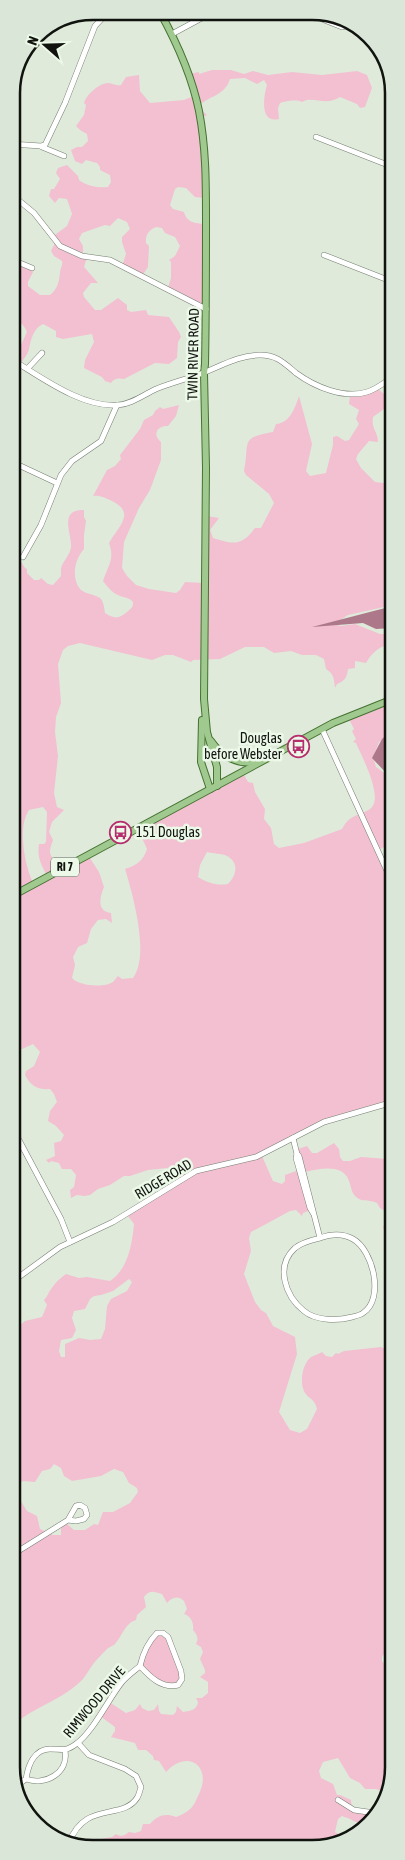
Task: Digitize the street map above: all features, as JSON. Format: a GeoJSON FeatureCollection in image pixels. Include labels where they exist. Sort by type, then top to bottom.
{"type":"FeatureCollection","features":[{"type":"Feature","properties":{"kind":"main road","name":"TWIN RIVER ROAD"},"geometry":{"type":"LineString","coordinates":[[164,20],[192,84],[204,140],[206,183],[204,373],[206,432],[204,704],[201,762],[202,769],[213,788]]}},
{"type":"Feature","properties":{"kind":"main road","name":"RI 7"},"geometry":{"type":"LineString","coordinates":[[20,892],[322,729],[385,702]]}},
{"type":"Feature","properties":{"kind":"main road","name":"TWIN RIVER ROAD"},"geometry":{"type":"LineString","coordinates":[[204,704],[206,732],[216,767],[213,788]]}},
{"type":"Feature","properties":{"kind":"main road"},"geometry":{"type":"LineString","coordinates":[[206,732],[214,745],[230,759],[249,763],[269,758]]}},
{"type":"Feature","properties":{"kind":"street"},"geometry":{"type":"LineString","coordinates":[[41,146],[45,145],[65,103],[95,26],[101,20]]}},
{"type":"Feature","properties":{"kind":"street"},"geometry":{"type":"LineString","coordinates":[[172,34],[198,20]]}},
{"type":"Feature","properties":{"kind":"street"},"geometry":{"type":"LineString","coordinates":[[316,137],[385,164]]}},
{"type":"Feature","properties":{"kind":"street"},"geometry":{"type":"LineString","coordinates":[[20,145],[41,146],[64,156]]}},
{"type":"Feature","properties":{"kind":"street"},"geometry":{"type":"LineString","coordinates":[[20,201],[34,212],[60,246],[82,256],[110,260],[206,309]]}},
{"type":"Feature","properties":{"kind":"street"},"geometry":{"type":"LineString","coordinates":[[324,255],[385,279]]}},
{"type":"Feature","properties":{"kind":"street"},"geometry":{"type":"LineString","coordinates":[[20,263],[32,268]]}},
{"type":"Feature","properties":{"kind":"street"},"geometry":{"type":"LineString","coordinates":[[28,368],[42,353]]}},
{"type":"Feature","properties":{"kind":"street"},"geometry":{"type":"LineString","coordinates":[[20,364],[83,399],[102,404],[117,405],[131,402],[156,389],[204,373],[223,364],[245,357],[264,355],[280,359],[308,381],[335,392],[360,394],[368,392],[385,382]]}},
{"type":"Feature","properties":{"kind":"street"},"geometry":{"type":"LineString","coordinates":[[24,557],[41,525],[57,483],[66,467],[101,441],[117,405]]}},
{"type":"Feature","properties":{"kind":"street"},"geometry":{"type":"LineString","coordinates":[[20,466],[57,483]]}},
{"type":"Feature","properties":{"kind":"street"},"geometry":{"type":"LineString","coordinates":[[322,729],[385,867]]}},
{"type":"Feature","properties":{"kind":"street","name":"RIDGE ROAD"},"geometry":{"type":"LineString","coordinates":[[20,1276],[43,1258],[70,1242],[108,1225],[196,1171],[256,1158],[324,1122],[385,1104]]}},
{"type":"Feature","properties":{"kind":"street"},"geometry":{"type":"LineString","coordinates":[[293,1138],[320,1238]]}},
{"type":"Feature","properties":{"kind":"street"},"geometry":{"type":"LineString","coordinates":[[20,1142],[61,1219],[70,1242]]}},
{"type":"Feature","properties":{"kind":"street"},"geometry":{"type":"LineString","coordinates":[[331,1234],[346,1236],[366,1251],[376,1284],[370,1306],[364,1313],[351,1318],[336,1319],[314,1316],[304,1311],[286,1284],[283,1274],[289,1255],[300,1244],[320,1238],[331,1234]]}},
{"type":"Feature","properties":{"kind":"street"},"geometry":{"type":"LineString","coordinates":[[20,1550],[68,1520]]}},
{"type":"Feature","properties":{"kind":"street","name":"RIMWOOD DRIVE"},"geometry":{"type":"LineString","coordinates":[[26,1780],[29,1764],[40,1752],[48,1749],[65,1751],[78,1743],[123,1680],[140,1666],[143,1651],[157,1633],[168,1637],[181,1671],[182,1679],[178,1685],[170,1687],[157,1682],[140,1666]]}},
{"type":"Feature","properties":{"kind":"street"},"geometry":{"type":"LineString","coordinates":[[72,1836],[74,1830],[82,1822],[94,1815],[129,1806],[137,1799],[141,1787],[136,1776],[125,1769],[90,1755],[78,1743]]}},
{"type":"Feature","properties":{"kind":"street","name":"RIMWOOD DRIVE"},"geometry":{"type":"LineString","coordinates":[[22,1783],[26,1780],[40,1782],[54,1778],[66,1757],[65,1751]]}},
{"type":"Feature","properties":{"kind":"street"},"geometry":{"type":"LineString","coordinates":[[338,1800],[354,1810],[370,1812]]}},
{"type":"Feature","properties":{"kind":"shaded area"},"geometry":{"type":"Polygon","coordinates":[[[212,70],[231,70],[244,74],[253,71],[268,75],[292,72],[322,75],[357,71],[367,75],[372,88],[365,107],[360,108],[357,104],[340,97],[329,101],[288,101],[280,103],[278,108],[279,119],[273,119],[266,114],[264,108],[267,85],[264,80],[257,84],[245,78],[230,79],[220,93],[198,107],[207,115],[200,118],[204,198],[195,197],[186,188],[178,187],[175,189],[170,205],[173,209],[184,212],[189,220],[205,224],[205,308],[168,288],[171,278],[171,262],[169,260],[175,256],[180,246],[175,237],[165,233],[162,228],[156,227],[149,231],[147,235],[146,243],[149,246],[148,267],[142,276],[122,266],[126,254],[122,237],[130,229],[127,222],[118,218],[110,226],[105,225],[82,233],[79,239],[83,246],[83,255],[87,257],[84,267],[98,283],[91,283],[83,293],[84,297],[95,310],[101,310],[118,298],[127,305],[127,310],[131,312],[146,310],[148,315],[169,317],[181,337],[178,342],[177,358],[169,364],[155,363],[124,379],[117,379],[111,383],[84,368],[85,360],[94,342],[92,334],[63,339],[56,337],[56,331],[43,324],[35,331],[28,353],[20,364],[20,347],[27,332],[20,323],[20,263],[31,268],[33,272],[28,286],[40,295],[50,295],[58,285],[62,264],[62,261],[54,256],[51,251],[55,243],[52,237],[67,226],[72,214],[67,199],[59,198],[55,203],[49,196],[51,189],[54,189],[60,179],[56,173],[58,168],[67,165],[78,176],[79,180],[92,186],[108,187],[111,182],[110,175],[100,170],[97,163],[86,160],[82,164],[75,161],[71,150],[82,147],[88,141],[87,134],[76,126],[84,115],[86,105],[84,103],[88,96],[105,83],[121,85],[126,77],[139,75],[140,91],[150,103],[184,100],[194,96],[189,74],[199,72],[199,74],[212,70]]]}},
{"type":"Feature","properties":{"kind":"shaded area"},"geometry":{"type":"Polygon","coordinates":[[[378,389],[385,395],[385,407],[373,417],[373,425],[378,442],[369,441],[356,459],[361,468],[375,482],[385,482],[385,607],[348,615],[334,624],[341,626],[355,624],[380,634],[385,633],[385,646],[377,650],[366,663],[355,661],[355,668],[348,669],[345,678],[335,688],[333,677],[326,669],[324,659],[316,655],[302,655],[291,651],[274,653],[264,647],[245,647],[220,659],[193,660],[191,662],[173,655],[165,655],[152,660],[80,643],[68,646],[63,650],[58,664],[61,703],[56,717],[55,732],[58,756],[54,793],[57,807],[64,810],[52,822],[49,832],[53,840],[50,854],[64,867],[88,855],[99,872],[104,887],[100,903],[101,907],[106,912],[111,913],[112,923],[106,919],[98,920],[91,929],[87,943],[78,947],[73,957],[75,965],[72,978],[80,983],[104,985],[113,982],[118,976],[122,979],[133,978],[138,968],[140,941],[136,909],[125,869],[139,862],[144,857],[147,849],[138,829],[243,773],[248,782],[253,783],[255,792],[265,809],[264,819],[271,828],[274,844],[279,848],[304,843],[342,829],[351,818],[370,809],[374,804],[375,796],[367,767],[356,743],[353,742],[356,739],[352,731],[354,729],[350,721],[351,716],[385,703],[385,738],[379,742],[373,758],[376,767],[385,773],[385,847],[377,851],[385,868],[385,1106],[342,1116],[311,1129],[262,1156],[273,1181],[282,1184],[285,1181],[285,1175],[302,1169],[298,1149],[307,1146],[312,1153],[317,1153],[334,1143],[339,1149],[340,1157],[343,1161],[350,1161],[361,1157],[385,1159],[385,1211],[377,1203],[355,1196],[346,1175],[336,1169],[305,1172],[313,1209],[303,1213],[302,1216],[296,1210],[290,1211],[251,1232],[249,1238],[251,1251],[244,1274],[255,1302],[266,1313],[273,1326],[295,1337],[297,1354],[279,1412],[290,1430],[300,1433],[307,1429],[317,1409],[313,1401],[305,1393],[302,1385],[305,1364],[311,1357],[322,1352],[326,1356],[332,1357],[336,1353],[344,1351],[381,1347],[385,1349],[385,1653],[382,1661],[385,1665],[385,1772],[383,1786],[381,1791],[365,1789],[360,1783],[350,1778],[338,1758],[323,1762],[319,1771],[321,1778],[333,1784],[337,1795],[351,1800],[352,1809],[367,1814],[358,1823],[342,1816],[338,1819],[335,1832],[339,1834],[331,1838],[312,1840],[100,1840],[116,1834],[122,1836],[129,1832],[141,1831],[143,1824],[150,1824],[165,1815],[176,1817],[185,1813],[194,1805],[202,1785],[203,1776],[196,1764],[190,1761],[182,1761],[166,1772],[159,1761],[154,1760],[153,1756],[146,1750],[138,1750],[135,1743],[111,1737],[115,1727],[100,1716],[109,1702],[126,1713],[135,1710],[140,1704],[142,1708],[148,1711],[154,1710],[158,1704],[161,1714],[173,1715],[176,1712],[177,1706],[183,1712],[191,1711],[195,1708],[198,1702],[196,1698],[202,1698],[208,1693],[208,1682],[200,1677],[205,1673],[200,1659],[203,1652],[201,1647],[196,1644],[197,1637],[193,1630],[192,1620],[184,1614],[187,1609],[184,1601],[180,1598],[175,1598],[167,1603],[162,1594],[150,1592],[144,1597],[146,1607],[137,1615],[136,1620],[126,1627],[114,1645],[97,1659],[83,1679],[66,1693],[20,1719],[20,1500],[27,1511],[37,1516],[40,1529],[53,1535],[61,1535],[62,1526],[66,1523],[74,1530],[85,1530],[94,1524],[98,1525],[103,1512],[113,1512],[130,1503],[138,1492],[137,1488],[129,1483],[123,1472],[114,1469],[101,1476],[72,1481],[64,1476],[61,1468],[54,1464],[50,1469],[42,1471],[35,1482],[23,1481],[20,1483],[20,1325],[25,1321],[42,1317],[47,1305],[44,1300],[54,1285],[66,1274],[79,1278],[87,1277],[110,1281],[116,1276],[125,1263],[132,1240],[134,1224],[128,1216],[179,1181],[172,1170],[167,1168],[148,1170],[124,1176],[90,1195],[77,1195],[71,1198],[70,1190],[74,1187],[76,1175],[71,1169],[62,1169],[59,1163],[51,1161],[49,1163],[46,1160],[55,1156],[54,1143],[61,1141],[64,1135],[56,1126],[48,1121],[50,1111],[57,1102],[50,1089],[41,1089],[35,1086],[25,1075],[26,1071],[34,1066],[40,1052],[33,1044],[20,1049],[20,560],[27,569],[27,573],[34,580],[41,578],[48,584],[53,585],[61,576],[61,568],[71,547],[69,518],[76,511],[84,510],[86,521],[84,549],[78,558],[75,570],[78,586],[81,590],[100,598],[105,613],[108,615],[116,617],[127,612],[132,607],[133,602],[113,592],[103,581],[111,558],[109,543],[123,521],[123,511],[112,501],[100,496],[93,496],[107,470],[115,466],[121,459],[120,455],[140,429],[144,420],[153,415],[160,407],[163,409],[179,405],[176,416],[168,426],[161,427],[157,431],[156,434],[161,442],[161,460],[150,490],[139,508],[124,542],[122,568],[136,585],[149,589],[176,593],[185,582],[204,583],[207,516],[219,518],[210,530],[213,538],[226,542],[236,542],[241,541],[255,528],[261,528],[274,503],[269,494],[246,475],[244,471],[250,439],[273,432],[276,424],[285,421],[291,414],[299,396],[312,444],[306,471],[310,476],[326,473],[333,445],[333,437],[337,436],[345,441],[349,440],[359,424],[356,419],[359,410],[349,404],[350,395],[378,389]],[[43,807],[29,810],[23,826],[25,857],[33,883],[47,876],[40,861],[39,853],[39,844],[46,842],[47,812],[43,807]],[[207,852],[200,865],[198,877],[216,884],[228,884],[235,873],[234,862],[223,854],[207,852]],[[129,1279],[113,1291],[94,1296],[90,1299],[85,1309],[74,1311],[72,1318],[76,1330],[72,1338],[61,1340],[59,1351],[61,1357],[65,1357],[65,1344],[79,1338],[101,1339],[105,1329],[107,1306],[111,1299],[127,1291],[132,1282],[129,1279]]]}},
{"type":"Feature","properties":{"kind":"shaded area"},"geometry":{"type":"Polygon","coordinates":[[[385,608],[385,628],[376,629],[363,623],[312,627],[385,608]]]}},
{"type":"Feature","properties":{"kind":"shaded area"},"geometry":{"type":"Polygon","coordinates":[[[385,736],[385,772],[372,758],[385,736]]]}},
{"type":"Feature","properties":{"kind":"shaded area"},"geometry":{"type":"Polygon","coordinates":[[[161,1632],[167,1635],[181,1679],[174,1687],[165,1687],[140,1666],[147,1645],[161,1632]]]}},
{"type":"Feature","properties":{"kind":"place","name":"Douglas before Webster"},"geometry":{"type":"Point","coordinates":[298,746]}},
{"type":"Feature","properties":{"kind":"place","name":"151 Douglas"},"geometry":{"type":"Point","coordinates":[120,832]}}]}
